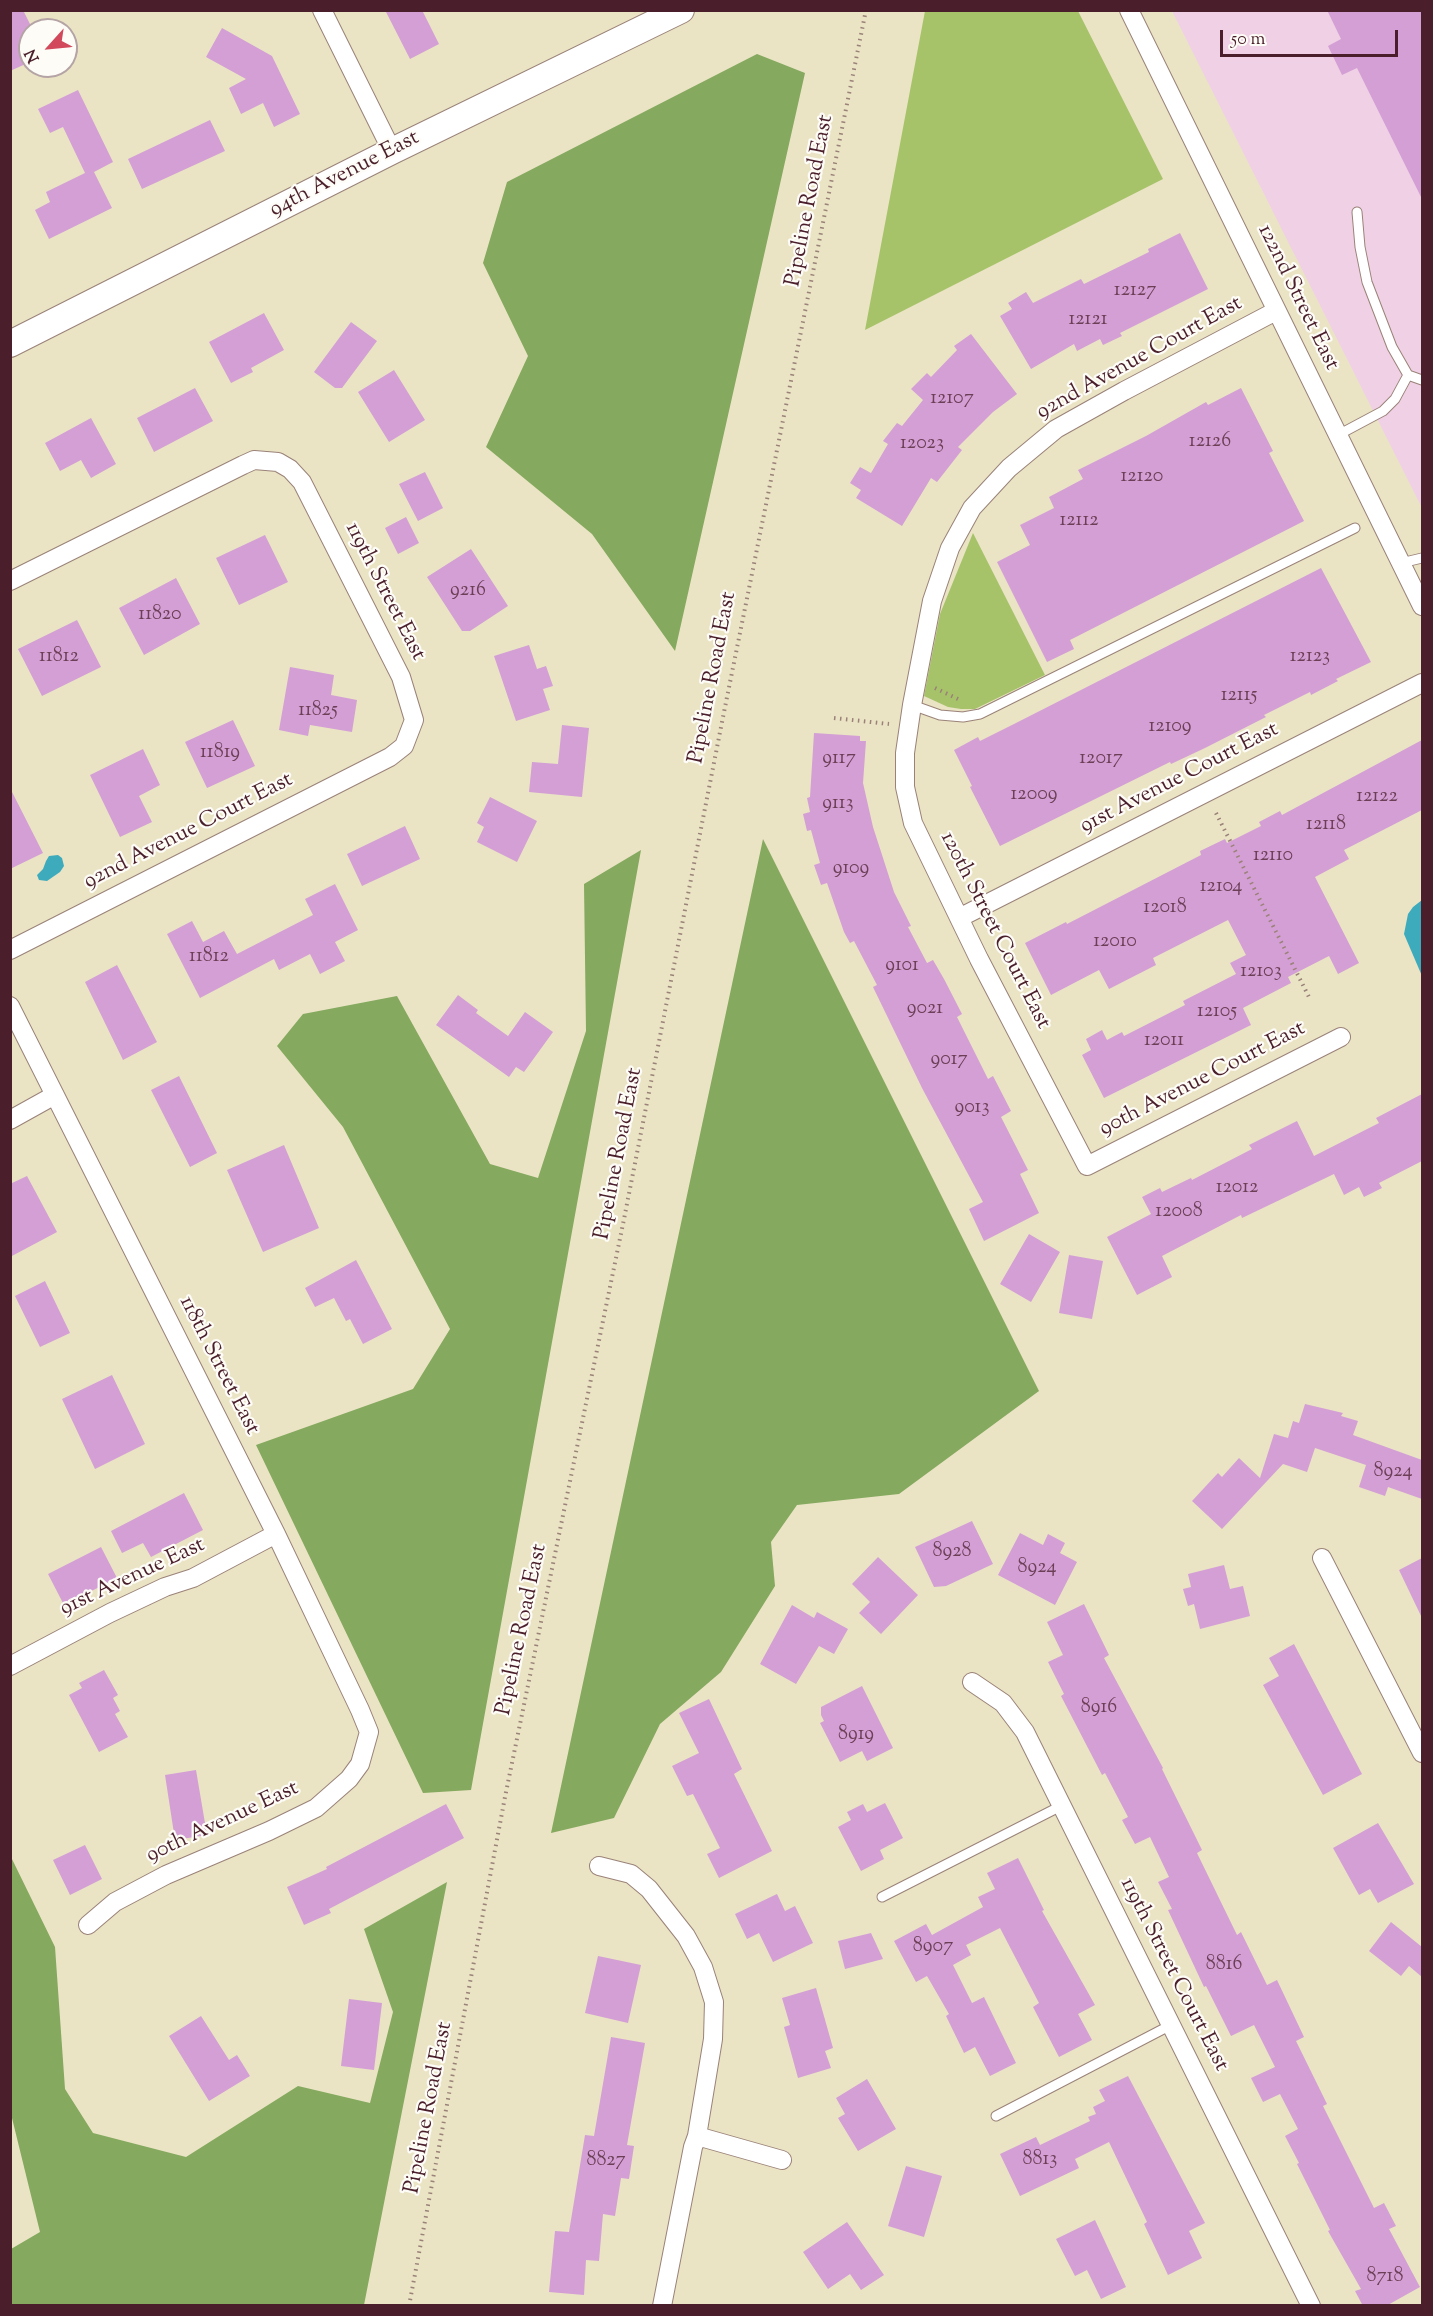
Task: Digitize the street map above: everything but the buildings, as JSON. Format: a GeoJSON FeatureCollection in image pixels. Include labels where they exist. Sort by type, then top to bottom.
{"type":"FeatureCollection","features":[{"type":"Feature","properties":{"kind":"main road","name":"94th Avenue East"},"geometry":{"type":"LineString","coordinates":[[10,344],[392,151],[681,10]]}},
{"type":"Feature","properties":{"kind":"street"},"geometry":{"type":"LineString","coordinates":[[322,10],[392,151]]}},
{"type":"Feature","properties":{"kind":"street","name":"122nd Street East"},"geometry":{"type":"LineString","coordinates":[[1129,10],[1422,603]]}},
{"type":"Feature","properties":{"kind":"street","name":"92nd Avenue Court East"},"geometry":{"type":"LineString","coordinates":[[912,705],[932,601],[950,548],[972,508],[1009,468],[1056,429],[1276,311]]}},
{"type":"Feature","properties":{"kind":"street","name":"119th Street East"},"geometry":{"type":"LineString","coordinates":[[10,581],[254,460],[270,461],[290,469],[302,482],[401,677],[414,720],[404,746],[390,757]]}},
{"type":"Feature","properties":{"kind":"street","name":"91st Avenue Court East"},"geometry":{"type":"LineString","coordinates":[[959,918],[1422,683]]}},
{"type":"Feature","properties":{"kind":"street","name":"120th Street Court East"},"geometry":{"type":"LineString","coordinates":[[912,705],[905,753],[907,796],[913,823],[959,918],[1087,1166]]}},
{"type":"Feature","properties":{"kind":"street","name":"92nd Avenue Court East"},"geometry":{"type":"LineString","coordinates":[[10,950],[390,757]]}},
{"type":"Feature","properties":{"kind":"street","name":"118th Street East"},"geometry":{"type":"LineString","coordinates":[[10,1006],[276,1534],[360,1710],[369,1732],[364,1752]]}},
{"type":"Feature","properties":{"kind":"street","name":"90th Avenue Court East"},"geometry":{"type":"LineString","coordinates":[[1087,1166],[1341,1037]]}},
{"type":"Feature","properties":{"kind":"street"},"geometry":{"type":"LineString","coordinates":[[10,1120],[55,1095]]}},
{"type":"Feature","properties":{"kind":"street","name":"91st Avenue East"},"geometry":{"type":"LineString","coordinates":[[10,1666],[110,1613],[165,1587],[193,1578],[276,1534]]}},
{"type":"Feature","properties":{"kind":"street"},"geometry":{"type":"LineString","coordinates":[[1322,1558],[1422,1753]]}},
{"type":"Feature","properties":{"kind":"street","name":"119th Street Court East"},"geometry":{"type":"LineString","coordinates":[[972,1682],[1003,1703],[1025,1732],[1311,2306]]}},
{"type":"Feature","properties":{"kind":"street","name":"90th Avenue East"},"geometry":{"type":"LineString","coordinates":[[88,1925],[115,1902],[166,1875],[316,1808],[349,1779],[360,1764],[364,1752]]}},
{"type":"Feature","properties":{"kind":"street"},"geometry":{"type":"LineString","coordinates":[[599,1866],[631,1874],[649,1889],[686,1936],[710,1983],[714,2002],[715,2020],[697,2136],[662,2306]]}},
{"type":"Feature","properties":{"kind":"street"},"geometry":{"type":"LineString","coordinates":[[697,2136],[782,2160]]}},
{"type":"Feature","properties":{"kind":"lane"},"geometry":{"type":"LineString","coordinates":[[1357,212],[1360,247],[1367,282],[1388,336],[1408,375],[1422,380]]}},
{"type":"Feature","properties":{"kind":"lane"},"geometry":{"type":"LineString","coordinates":[[1338,435],[1383,411],[1395,399],[1408,375]]}},
{"type":"Feature","properties":{"kind":"lane"},"geometry":{"type":"LineString","coordinates":[[912,705],[940,715],[963,717],[980,714],[1355,528]]}},
{"type":"Feature","properties":{"kind":"lane"},"geometry":{"type":"LineString","coordinates":[[1401,563],[1422,558]]}},
{"type":"Feature","properties":{"kind":"lane"},"geometry":{"type":"LineString","coordinates":[[882,1897],[1062,1806]]}},
{"type":"Feature","properties":{"kind":"lane"},"geometry":{"type":"LineString","coordinates":[[996,2116],[1171,2025]]}},
{"type":"Feature","properties":{"kind":"path","name":"Pipeline Road East"},"geometry":{"type":"LineString","coordinates":[[409,2306],[507,1785],[624,1220],[866,10]]}},
{"type":"Feature","properties":{"kind":"path"},"geometry":{"type":"LineString","coordinates":[[934,688],[956,698],[964,699]]}},
{"type":"Feature","properties":{"kind":"path"},"geometry":{"type":"LineString","coordinates":[[834,718],[890,724]]}},
{"type":"Feature","properties":{"kind":"path"},"geometry":{"type":"LineString","coordinates":[[1216,813],[1310,999]]}},
{"type":"Feature","properties":{"kind":"shaded area"},"geometry":{"type":"Polygon","coordinates":[[[1172,11],[1422,11],[1422,508],[1172,11]]]}},
{"type":"Feature","properties":{"kind":"green space"},"geometry":{"type":"Polygon","coordinates":[[[925,11],[1078,11],[1163,179],[865,330],[925,11]]]}},
{"type":"Feature","properties":{"kind":"green space"},"geometry":{"type":"Polygon","coordinates":[[[757,54],[805,73],[675,651],[592,534],[486,447],[528,356],[483,263],[507,182],[757,54]]]}},
{"type":"Feature","properties":{"kind":"green space"},"geometry":{"type":"Polygon","coordinates":[[[973,533],[1045,675],[975,709],[961,709],[948,707],[924,696],[940,614],[973,533]]]}},
{"type":"Feature","properties":{"kind":"green space"},"geometry":{"type":"Polygon","coordinates":[[[763,839],[1039,1391],[899,1494],[797,1505],[771,1542],[775,1586],[721,1672],[660,1724],[614,1818],[551,1833],[763,839]]]}},
{"type":"Feature","properties":{"kind":"green space"},"geometry":{"type":"Polygon","coordinates":[[[641,850],[471,1790],[423,1793],[256,1445],[413,1389],[450,1329],[343,1127],[277,1046],[303,1014],[397,996],[490,1164],[538,1178],[586,1031],[584,884],[641,850]]]}},
{"type":"Feature","properties":{"kind":"green space"},"geometry":{"type":"Polygon","coordinates":[[[11,1857],[55,1947],[65,2089],[93,2133],[186,2157],[298,2086],[370,2103],[393,2012],[364,1929],[447,1882],[364,2305],[11,2305],[11,2249],[40,2232],[11,2114],[11,1857]]]}},
{"type":"Feature","properties":{"kind":"water"},"geometry":{"type":"Polygon","coordinates":[[[58,855],[62,858],[64,866],[60,872],[47,881],[39,880],[37,875],[43,869],[49,856],[58,855]]]}},
{"type":"Feature","properties":{"kind":"water"},"geometry":{"type":"Polygon","coordinates":[[[1422,900],[1422,976],[1404,934],[1408,914],[1422,900]]]}}]}
